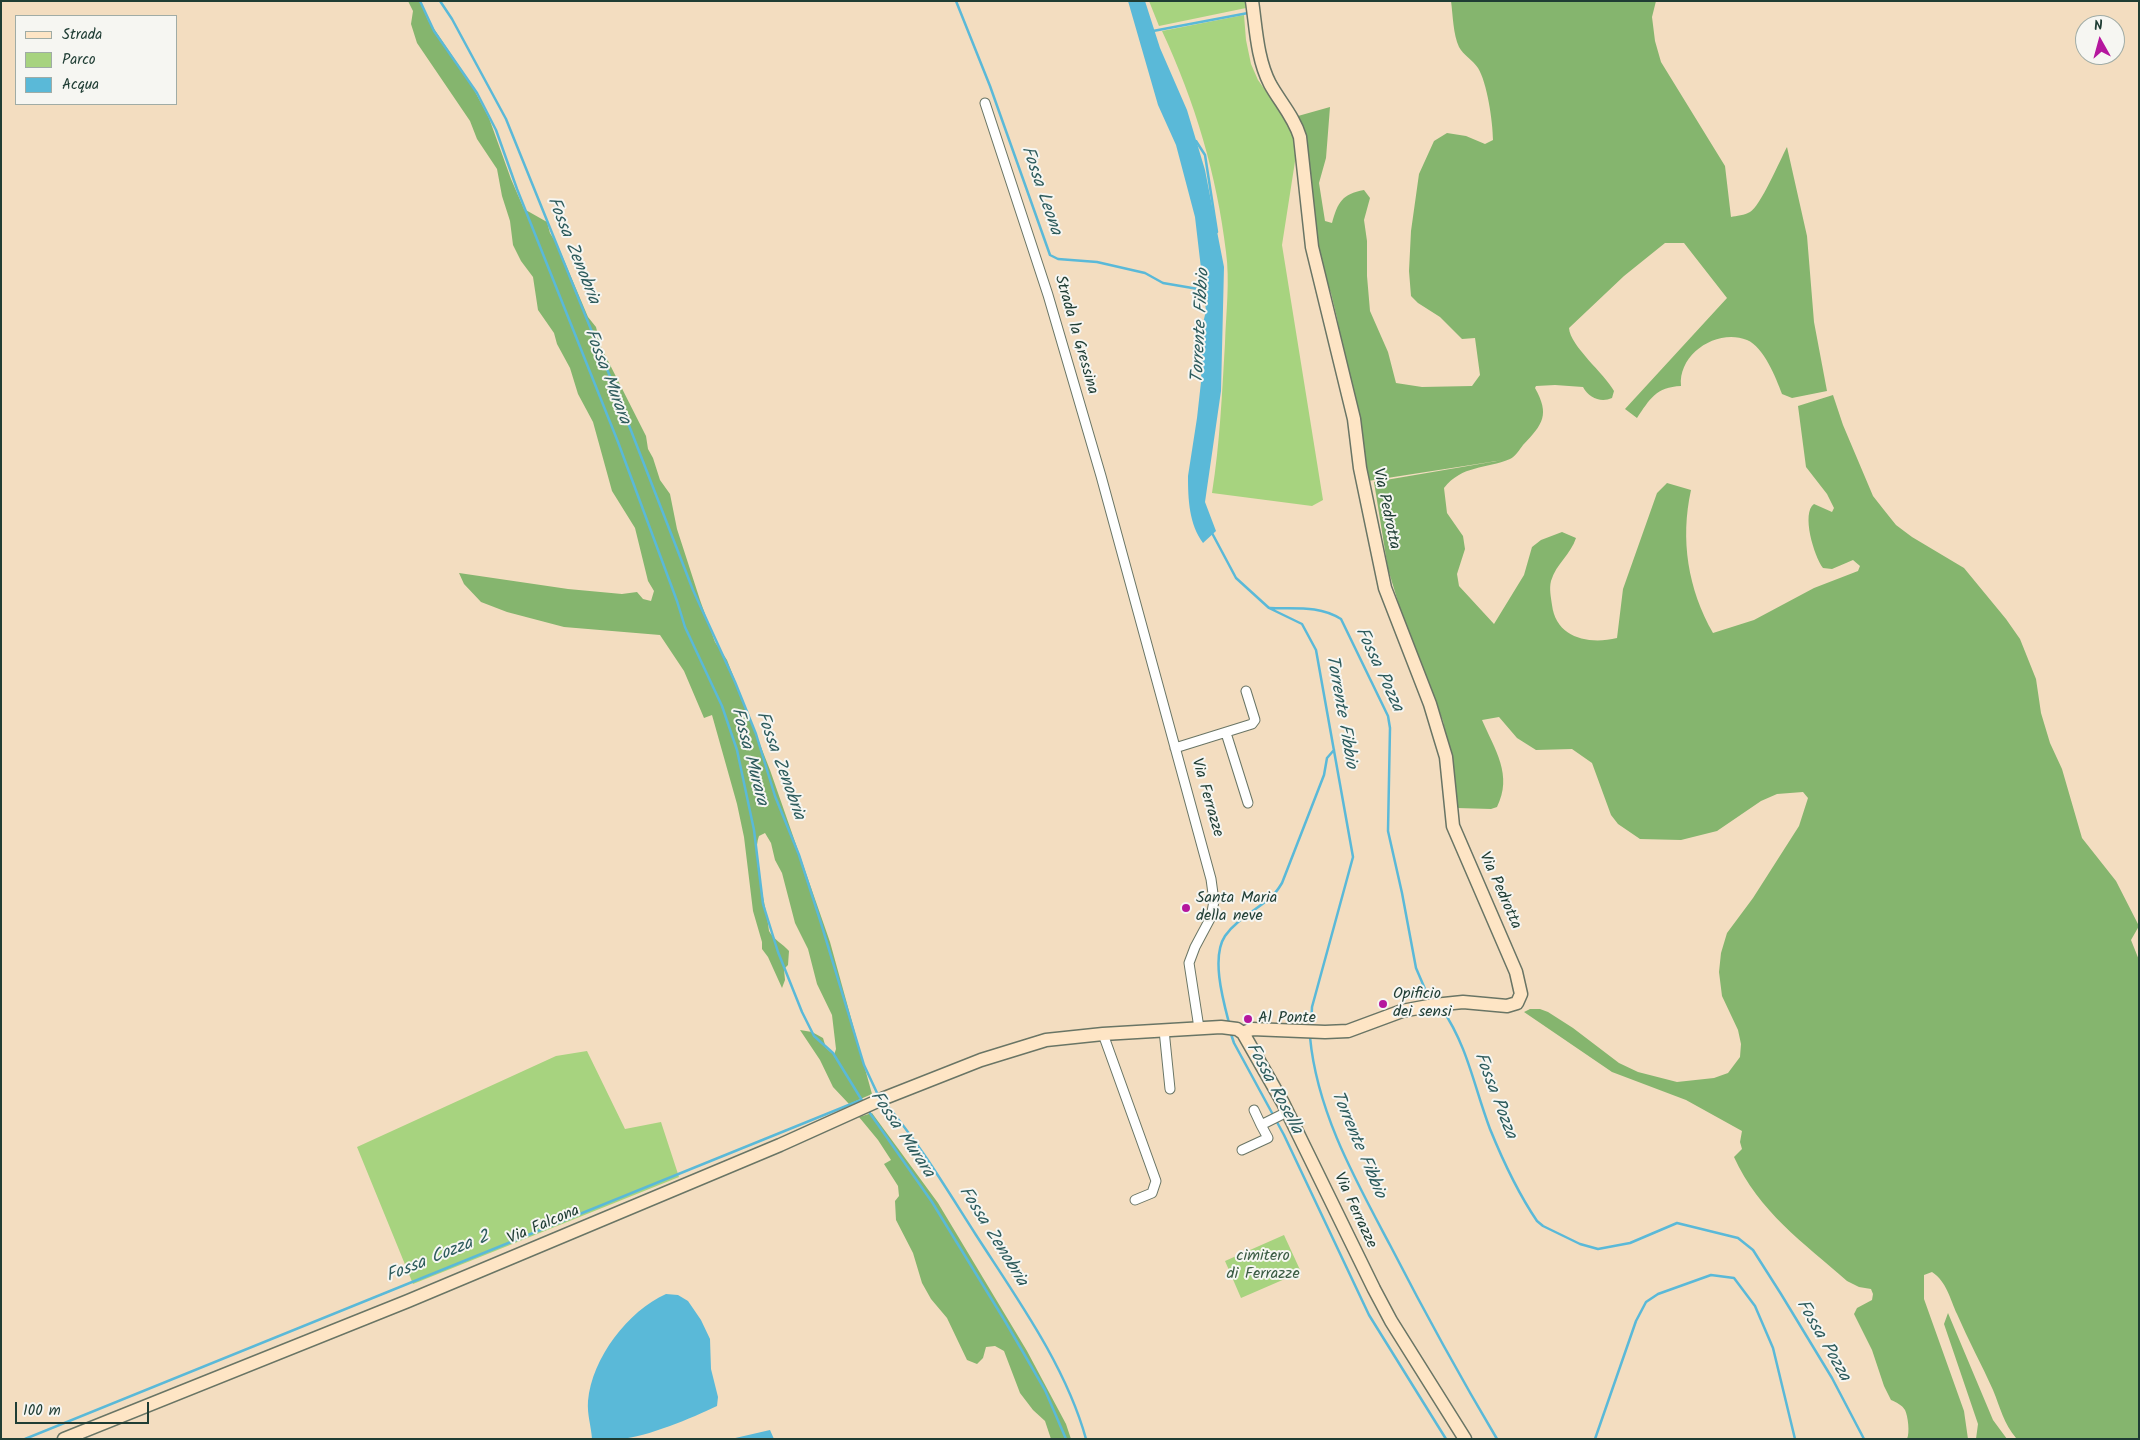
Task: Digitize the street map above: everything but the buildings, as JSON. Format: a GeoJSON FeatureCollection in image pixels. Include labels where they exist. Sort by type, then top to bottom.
{"type":"FeatureCollection","features":[{"type":"Feature","properties":{"kind":"street","name":"Via Pedrotta"},"geometry":{"type":"LineString","coordinates":[[1240,1031],[1252,1029],[1348,1031],[1402,1011],[1439,1005],[1463,1002],[1508,1006],[1516,1003],[1521,994],[1516,972],[1453,826],[1447,764],[1439,734],[1427,696],[1384,588],[1360,468],[1354,420],[1312,247],[1300,137],[1297,128],[1270,84],[1262,66],[1252,1]]}},
{"type":"Feature","properties":{"kind":"street","name":"Strada la Gressina"},"geometry":{"type":"LineString","coordinates":[[985,103],[1048,295],[1101,476],[1128,578]]}},
{"type":"Feature","properties":{"kind":"street","name":"Via Ferrazze"},"geometry":{"type":"LineString","coordinates":[[1128,578],[1205,854],[1214,901],[1212,917],[1195,948],[1190,963],[1199,1028]]}},
{"type":"Feature","properties":{"kind":"street"},"geometry":{"type":"LineString","coordinates":[[1176,748],[1252,724],[1255,720],[1246,691]]}},
{"type":"Feature","properties":{"kind":"street"},"geometry":{"type":"LineString","coordinates":[[1226,733],[1248,803]]}},
{"type":"Feature","properties":{"kind":"street"},"geometry":{"type":"LineString","coordinates":[[1134,1200],[1152,1192],[1156,1181],[1103,1034],[1220,1027],[1240,1031]]}},
{"type":"Feature","properties":{"kind":"street"},"geometry":{"type":"LineString","coordinates":[[1164,1030],[1170,1089]]}},
{"type":"Feature","properties":{"kind":"street","name":"Via Ferrazze"},"geometry":{"type":"LineString","coordinates":[[1240,1031],[1391,1321],[1465,1439]]}},
{"type":"Feature","properties":{"kind":"street","name":"Via Falcona"},"geometry":{"type":"LineString","coordinates":[[64,1439],[417,1297],[771,1149],[871,1104],[1014,1049],[1046,1040],[1103,1034]]}},
{"type":"Feature","properties":{"kind":"street"},"geometry":{"type":"LineString","coordinates":[[1242,1150],[1268,1138],[1265,1123],[1254,1110]]}},
{"type":"Feature","properties":{"kind":"street"},"geometry":{"type":"LineString","coordinates":[[1265,1123],[1283,1114]]}},
{"type":"Feature","properties":{"kind":"green space"},"geometry":{"type":"Polygon","coordinates":[[[408,1],[420,1],[428,20],[470,82],[489,118],[524,209],[547,222],[550,233],[558,246],[588,317],[596,327],[601,347],[646,436],[648,449],[660,480],[670,494],[677,529],[715,642],[727,660],[770,770],[830,942],[872,1094],[849,1104],[833,1087],[820,1060],[800,1030],[812,1032],[823,1038],[826,1048],[834,1055],[836,1049],[832,1015],[817,984],[808,949],[795,923],[782,873],[775,860],[771,843],[765,833],[759,836],[757,856],[769,931],[789,951],[788,965],[784,969],[785,980],[782,988],[768,957],[762,949],[762,942],[753,911],[744,837],[737,804],[712,715],[704,718],[684,671],[660,635],[564,627],[507,612],[481,602],[464,584],[459,573],[568,589],[622,594],[637,592],[643,599],[651,601],[654,591],[648,581],[635,528],[612,491],[593,422],[578,394],[570,368],[557,344],[554,333],[538,310],[533,277],[521,261],[513,245],[510,221],[502,196],[497,169],[477,139],[470,121],[417,43],[411,24],[413,11],[408,1]]]}},
{"type":"Feature","properties":{"kind":"green space"},"geometry":{"type":"Polygon","coordinates":[[[1149,1],[1245,1],[1246,8],[1159,26],[1149,1]]]}},
{"type":"Feature","properties":{"kind":"green space"},"geometry":{"type":"Polygon","coordinates":[[[1451,1],[1656,1],[1652,17],[1655,41],[1661,62],[1725,166],[1731,217],[1750,212],[1759,202],[1787,147],[1807,236],[1814,322],[1827,391],[1792,398],[1782,394],[1769,364],[1759,349],[1747,340],[1736,337],[1724,337],[1702,346],[1693,354],[1686,363],[1682,374],[1681,386],[1665,389],[1655,395],[1637,418],[1625,409],[1727,298],[1684,243],[1665,243],[1624,276],[1569,328],[1575,343],[1610,384],[1614,391],[1612,398],[1600,400],[1592,397],[1583,387],[1536,386],[1535,388],[1542,405],[1542,419],[1540,425],[1516,455],[1501,462],[1466,471],[1444,488],[1447,513],[1463,536],[1465,549],[1457,574],[1459,586],[1494,624],[1524,575],[1532,547],[1541,540],[1562,532],[1576,538],[1571,549],[1556,569],[1551,581],[1550,593],[1555,616],[1567,632],[1576,636],[1596,640],[1617,638],[1623,589],[1657,493],[1667,483],[1691,490],[1686,527],[1688,564],[1697,599],[1713,633],[1754,620],[1814,588],[1858,571],[1860,566],[1853,560],[1832,569],[1823,568],[1819,562],[1810,535],[1809,516],[1810,509],[1814,504],[1832,512],[1834,508],[1827,494],[1806,467],[1798,406],[1833,395],[1843,425],[1873,496],[1896,525],[1912,537],[1964,568],[2020,639],[2036,679],[2041,713],[2050,743],[2062,769],[2082,838],[2116,881],[2139,926],[2131,940],[2139,960],[2139,1439],[2016,1438],[2005,1421],[1948,1291],[1932,1272],[1924,1275],[1924,1299],[1964,1411],[1968,1439],[1907,1439],[1908,1424],[1905,1410],[1901,1405],[1891,1400],[1884,1386],[1872,1350],[1854,1314],[1857,1308],[1872,1300],[1873,1294],[1871,1289],[1859,1287],[1847,1281],[1783,1225],[1769,1210],[1744,1177],[1734,1157],[1742,1149],[1740,1142],[1742,1131],[1686,1100],[1612,1072],[1524,1012],[1530,1009],[1540,1009],[1548,1012],[1573,1028],[1619,1063],[1638,1072],[1677,1082],[1714,1078],[1728,1073],[1740,1057],[1741,1044],[1738,1030],[1722,996],[1719,972],[1721,953],[1727,933],[1753,898],[1799,826],[1808,798],[1803,792],[1777,794],[1761,801],[1717,831],[1681,840],[1640,839],[1618,824],[1611,815],[1592,763],[1572,749],[1536,750],[1517,738],[1499,717],[1482,720],[1497,752],[1503,773],[1503,784],[1497,807],[1491,809],[1457,808],[1454,771],[1443,721],[1402,615],[1388,569],[1374,482],[1503,460],[1368,481],[1362,449],[1361,423],[1337,318],[1331,293],[1315,255],[1309,225],[1298,116],[1330,107],[1326,158],[1319,183],[1325,221],[1332,223],[1339,204],[1351,194],[1364,190],[1370,198],[1364,220],[1367,241],[1370,311],[1388,352],[1396,383],[1422,387],[1472,386],[1480,375],[1475,338],[1462,339],[1440,317],[1418,303],[1411,296],[1409,271],[1411,231],[1419,174],[1434,141],[1447,133],[1466,136],[1485,144],[1493,140],[1487,92],[1478,68],[1463,53],[1457,42],[1451,1]]]}},
{"type":"Feature","properties":{"kind":"green space"},"geometry":{"type":"Polygon","coordinates":[[[1244,15],[1246,40],[1251,64],[1258,80],[1282,114],[1293,134],[1296,155],[1282,245],[1323,500],[1312,506],[1212,493],[1219,437],[1223,380],[1228,286],[1226,252],[1217,195],[1203,139],[1185,85],[1162,31],[1244,15]]]}},
{"type":"Feature","properties":{"kind":"green space"},"geometry":{"type":"Polygon","coordinates":[[[587,1051],[625,1129],[661,1122],[679,1177],[413,1284],[357,1147],[556,1056],[587,1051]]]}},
{"type":"Feature","properties":{"kind":"green space"},"geometry":{"type":"Polygon","coordinates":[[[872,1113],[938,1203],[1027,1351],[1066,1424],[1071,1439],[1051,1439],[1045,1421],[1033,1410],[1020,1393],[1004,1351],[995,1346],[986,1347],[983,1358],[977,1364],[967,1360],[947,1318],[931,1299],[922,1283],[913,1253],[896,1220],[895,1201],[899,1196],[898,1186],[884,1164],[891,1160],[878,1140],[859,1117],[872,1113]]]}},
{"type":"Feature","properties":{"kind":"green space","name":"cimitero di Ferrazze"},"geometry":{"type":"Polygon","coordinates":[[[1284,1235],[1301,1272],[1241,1298],[1225,1261],[1284,1235]]]}},
{"type":"Feature","properties":{"kind":"green space"},"geometry":{"type":"Polygon","coordinates":[[[1948,1313],[1993,1420],[2007,1439],[1976,1439],[1978,1424],[1944,1324],[1948,1313]]]}},
{"type":"Feature","properties":{"kind":"water"},"geometry":{"type":"Polygon","coordinates":[[[1128,1],[1145,1],[1160,48],[1187,110],[1205,170],[1224,267],[1221,391],[1205,502],[1216,531],[1203,543],[1192,520],[1188,485],[1201,382],[1202,327],[1206,311],[1195,217],[1176,145],[1158,105],[1128,1]]]}},
{"type":"Feature","properties":{"kind":"water"},"geometry":{"type":"Polygon","coordinates":[[[666,1294],[678,1295],[688,1301],[701,1320],[710,1339],[711,1369],[718,1397],[717,1406],[643,1435],[620,1439],[592,1439],[588,1401],[591,1385],[604,1353],[614,1338],[638,1312],[666,1294]]]}},
{"type":"Feature","properties":{"kind":"water"},"geometry":{"type":"Polygon","coordinates":[[[770,1430],[774,1439],[731,1439],[770,1430]]]}},
{"type":"Feature","properties":{"kind":"waterway","name":"Fossa Murara"},"geometry":{"type":"LineString","coordinates":[[420,1],[434,31],[477,93],[496,130],[517,189],[618,442],[685,627],[722,706],[737,750],[754,830],[763,904],[778,952],[802,1012],[814,1036],[833,1053],[863,1102]]}},
{"type":"Feature","properties":{"kind":"waterway","name":"Fossa Zenobria"},"geometry":{"type":"LineString","coordinates":[[440,1],[452,19],[506,119],[609,374],[693,590],[735,682],[756,734],[775,796],[799,855],[864,1065],[878,1095]]}},
{"type":"Feature","properties":{"kind":"waterway","name":"Fossa Leona"},"geometry":{"type":"LineString","coordinates":[[956,1],[990,86],[1050,255],[1058,259],[1097,262],[1145,273],[1163,283],[1204,290]]}},
{"type":"Feature","properties":{"kind":"waterway"},"geometry":{"type":"LineString","coordinates":[[1153,31],[1248,13]]}},
{"type":"Feature","properties":{"kind":"waterway","name":"Torrente Fibbio"},"geometry":{"type":"LineString","coordinates":[[1196,141],[1205,155],[1217,232]]}},
{"type":"Feature","properties":{"kind":"waterway","name":"Torrente Fibbio"},"geometry":{"type":"LineString","coordinates":[[1212,533],[1236,578],[1269,608],[1302,624],[1316,650],[1353,857],[1312,1007],[1311,1029]]}},
{"type":"Feature","properties":{"kind":"waterway","name":"Fossa Pozza"},"geometry":{"type":"LineString","coordinates":[[1270,608],[1315,610],[1341,619],[1388,716],[1390,728],[1388,831],[1416,968],[1425,989],[1435,1001]]}},
{"type":"Feature","properties":{"kind":"waterway","name":"Fossa Rosella"},"geometry":{"type":"LineString","coordinates":[[1229,1023],[1220,979],[1219,955],[1221,945],[1230,930],[1272,896],[1282,883],[1324,775],[1327,758],[1334,750]]}},
{"type":"Feature","properties":{"kind":"waterway","name":"Fossa Pozza"},"geometry":{"type":"LineString","coordinates":[[1442,1009],[1458,1038],[1500,1153],[1517,1188],[1537,1221],[1543,1226],[1580,1244],[1598,1249],[1630,1243],[1677,1223],[1738,1238],[1753,1250],[1781,1294],[1832,1378],[1864,1439]]}},
{"type":"Feature","properties":{"kind":"waterway","name":"Fossa Rosella"},"geometry":{"type":"LineString","coordinates":[[1231,1034],[1234,1043],[1284,1135],[1369,1315],[1446,1439]]}},
{"type":"Feature","properties":{"kind":"waterway","name":"Torrente Fibbio"},"geometry":{"type":"LineString","coordinates":[[1310,1037],[1314,1065],[1329,1118],[1351,1170],[1429,1319],[1497,1439]]}},
{"type":"Feature","properties":{"kind":"waterway","name":"Fossa Cozza 2"},"geometry":{"type":"LineString","coordinates":[[25,1439],[861,1100]]}},
{"type":"Feature","properties":{"kind":"waterway","name":"Fossa Zenobria"},"geometry":{"type":"LineString","coordinates":[[885,1103],[933,1168],[1038,1333],[1066,1385],[1086,1439]]}},
{"type":"Feature","properties":{"kind":"waterway","name":"Fossa Murara"},"geometry":{"type":"LineString","coordinates":[[867,1109],[932,1202],[1005,1321],[1045,1390],[1066,1439]]}},
{"type":"Feature","properties":{"kind":"waterway","name":"Torrente Fibbio"},"geometry":{"type":"LineString","coordinates":[[1595,1439],[1636,1321],[1646,1302],[1658,1294],[1711,1275],[1734,1278],[1755,1306],[1773,1348],[1795,1439]]}},
{"type":"Feature","properties":{"kind":"place","name":"Santa Maria della neve"},"geometry":{"type":"Point","coordinates":[1186,908]}},
{"type":"Feature","properties":{"kind":"place","name":"Opificio dei sensi"},"geometry":{"type":"Point","coordinates":[1383,1004]}},
{"type":"Feature","properties":{"kind":"place","name":"Al Ponte"},"geometry":{"type":"Point","coordinates":[1248,1019]}}]}
